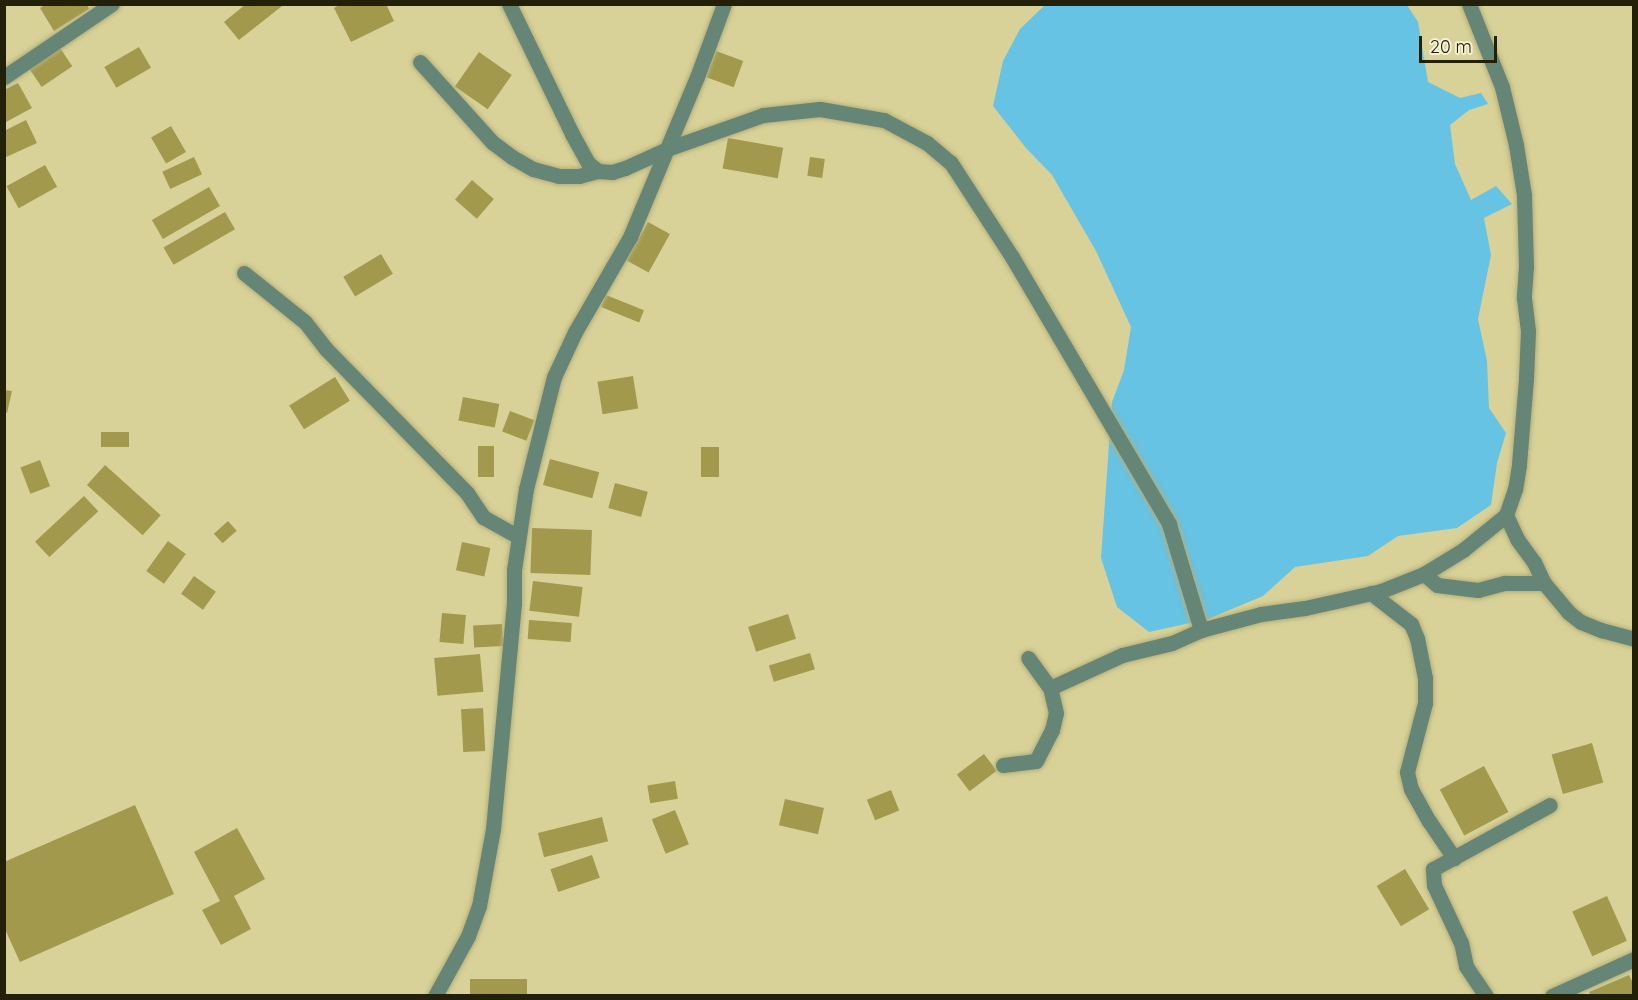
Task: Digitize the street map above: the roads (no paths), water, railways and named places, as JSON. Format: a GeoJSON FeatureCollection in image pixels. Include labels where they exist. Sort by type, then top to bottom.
{"type":"FeatureCollection","features":[{"type":"Feature","properties":{"kind":"street"},"geometry":{"type":"LineString","coordinates":[[4,77],[112,4]]}},
{"type":"Feature","properties":{"kind":"street"},"geometry":{"type":"LineString","coordinates":[[509,4],[572,134],[588,163],[598,171]]}},
{"type":"Feature","properties":{"kind":"street"},"geometry":{"type":"LineString","coordinates":[[435,996],[468,936],[479,906],[493,829],[519,537],[526,489],[554,377],[575,332],[630,237],[724,4]]}},
{"type":"Feature","properties":{"kind":"street"},"geometry":{"type":"LineString","coordinates":[[1050,688],[1122,656],[1162,646],[1201,630],[1261,614],[1305,608],[1371,593],[1424,574],[1463,550],[1506,515],[1515,489],[1526,390],[1528,332],[1524,298],[1524,195],[1516,145],[1502,87],[1469,4]]}},
{"type":"Feature","properties":{"kind":"street"},"geometry":{"type":"LineString","coordinates":[[420,62],[492,142],[533,169],[559,176],[579,176],[598,171],[612,172],[667,149],[763,115],[820,109],[884,120],[927,143],[951,163],[1012,257],[1169,524],[1201,630]]}},
{"type":"Feature","properties":{"kind":"street"},"geometry":{"type":"LineString","coordinates":[[244,273],[305,322],[326,349],[467,493],[483,517],[519,537]]}},
{"type":"Feature","properties":{"kind":"street"},"geometry":{"type":"LineString","coordinates":[[1506,515],[1517,539],[1534,562],[1544,584],[1568,612],[1581,622],[1634,639]]}},
{"type":"Feature","properties":{"kind":"street"},"geometry":{"type":"LineString","coordinates":[[1424,574],[1437,585],[1478,590],[1505,583],[1544,584]]}},
{"type":"Feature","properties":{"kind":"street"},"geometry":{"type":"LineString","coordinates":[[1371,593],[1411,624],[1417,638],[1425,678],[1425,703],[1407,772],[1412,789],[1429,821],[1454,858]]}},
{"type":"Feature","properties":{"kind":"street"},"geometry":{"type":"LineString","coordinates":[[1003,765],[1036,761],[1052,730],[1056,713],[1050,688],[1028,658]]}},
{"type":"Feature","properties":{"kind":"street"},"geometry":{"type":"LineString","coordinates":[[1486,996],[1466,966],[1461,943],[1434,885],[1433,869],[1550,805]]}},
{"type":"Feature","properties":{"kind":"street"},"geometry":{"type":"LineString","coordinates":[[1552,996],[1634,959]]}},
{"type":"Feature","properties":{"kind":"water"},"geometry":{"type":"Polygon","coordinates":[[[1045,5],[1407,5],[1418,22],[1428,82],[1460,98],[1481,93],[1488,104],[1469,110],[1450,125],[1455,164],[1471,200],[1496,186],[1512,204],[1484,218],[1491,255],[1478,319],[1487,361],[1489,408],[1506,433],[1497,463],[1491,505],[1457,528],[1398,536],[1368,556],[1295,567],[1263,596],[1208,619],[1149,632],[1117,607],[1101,558],[1112,402],[1124,370],[1131,327],[1096,251],[1052,175],[1026,148],[993,106],[1003,61],[1020,29],[1045,5]]]}}]}
